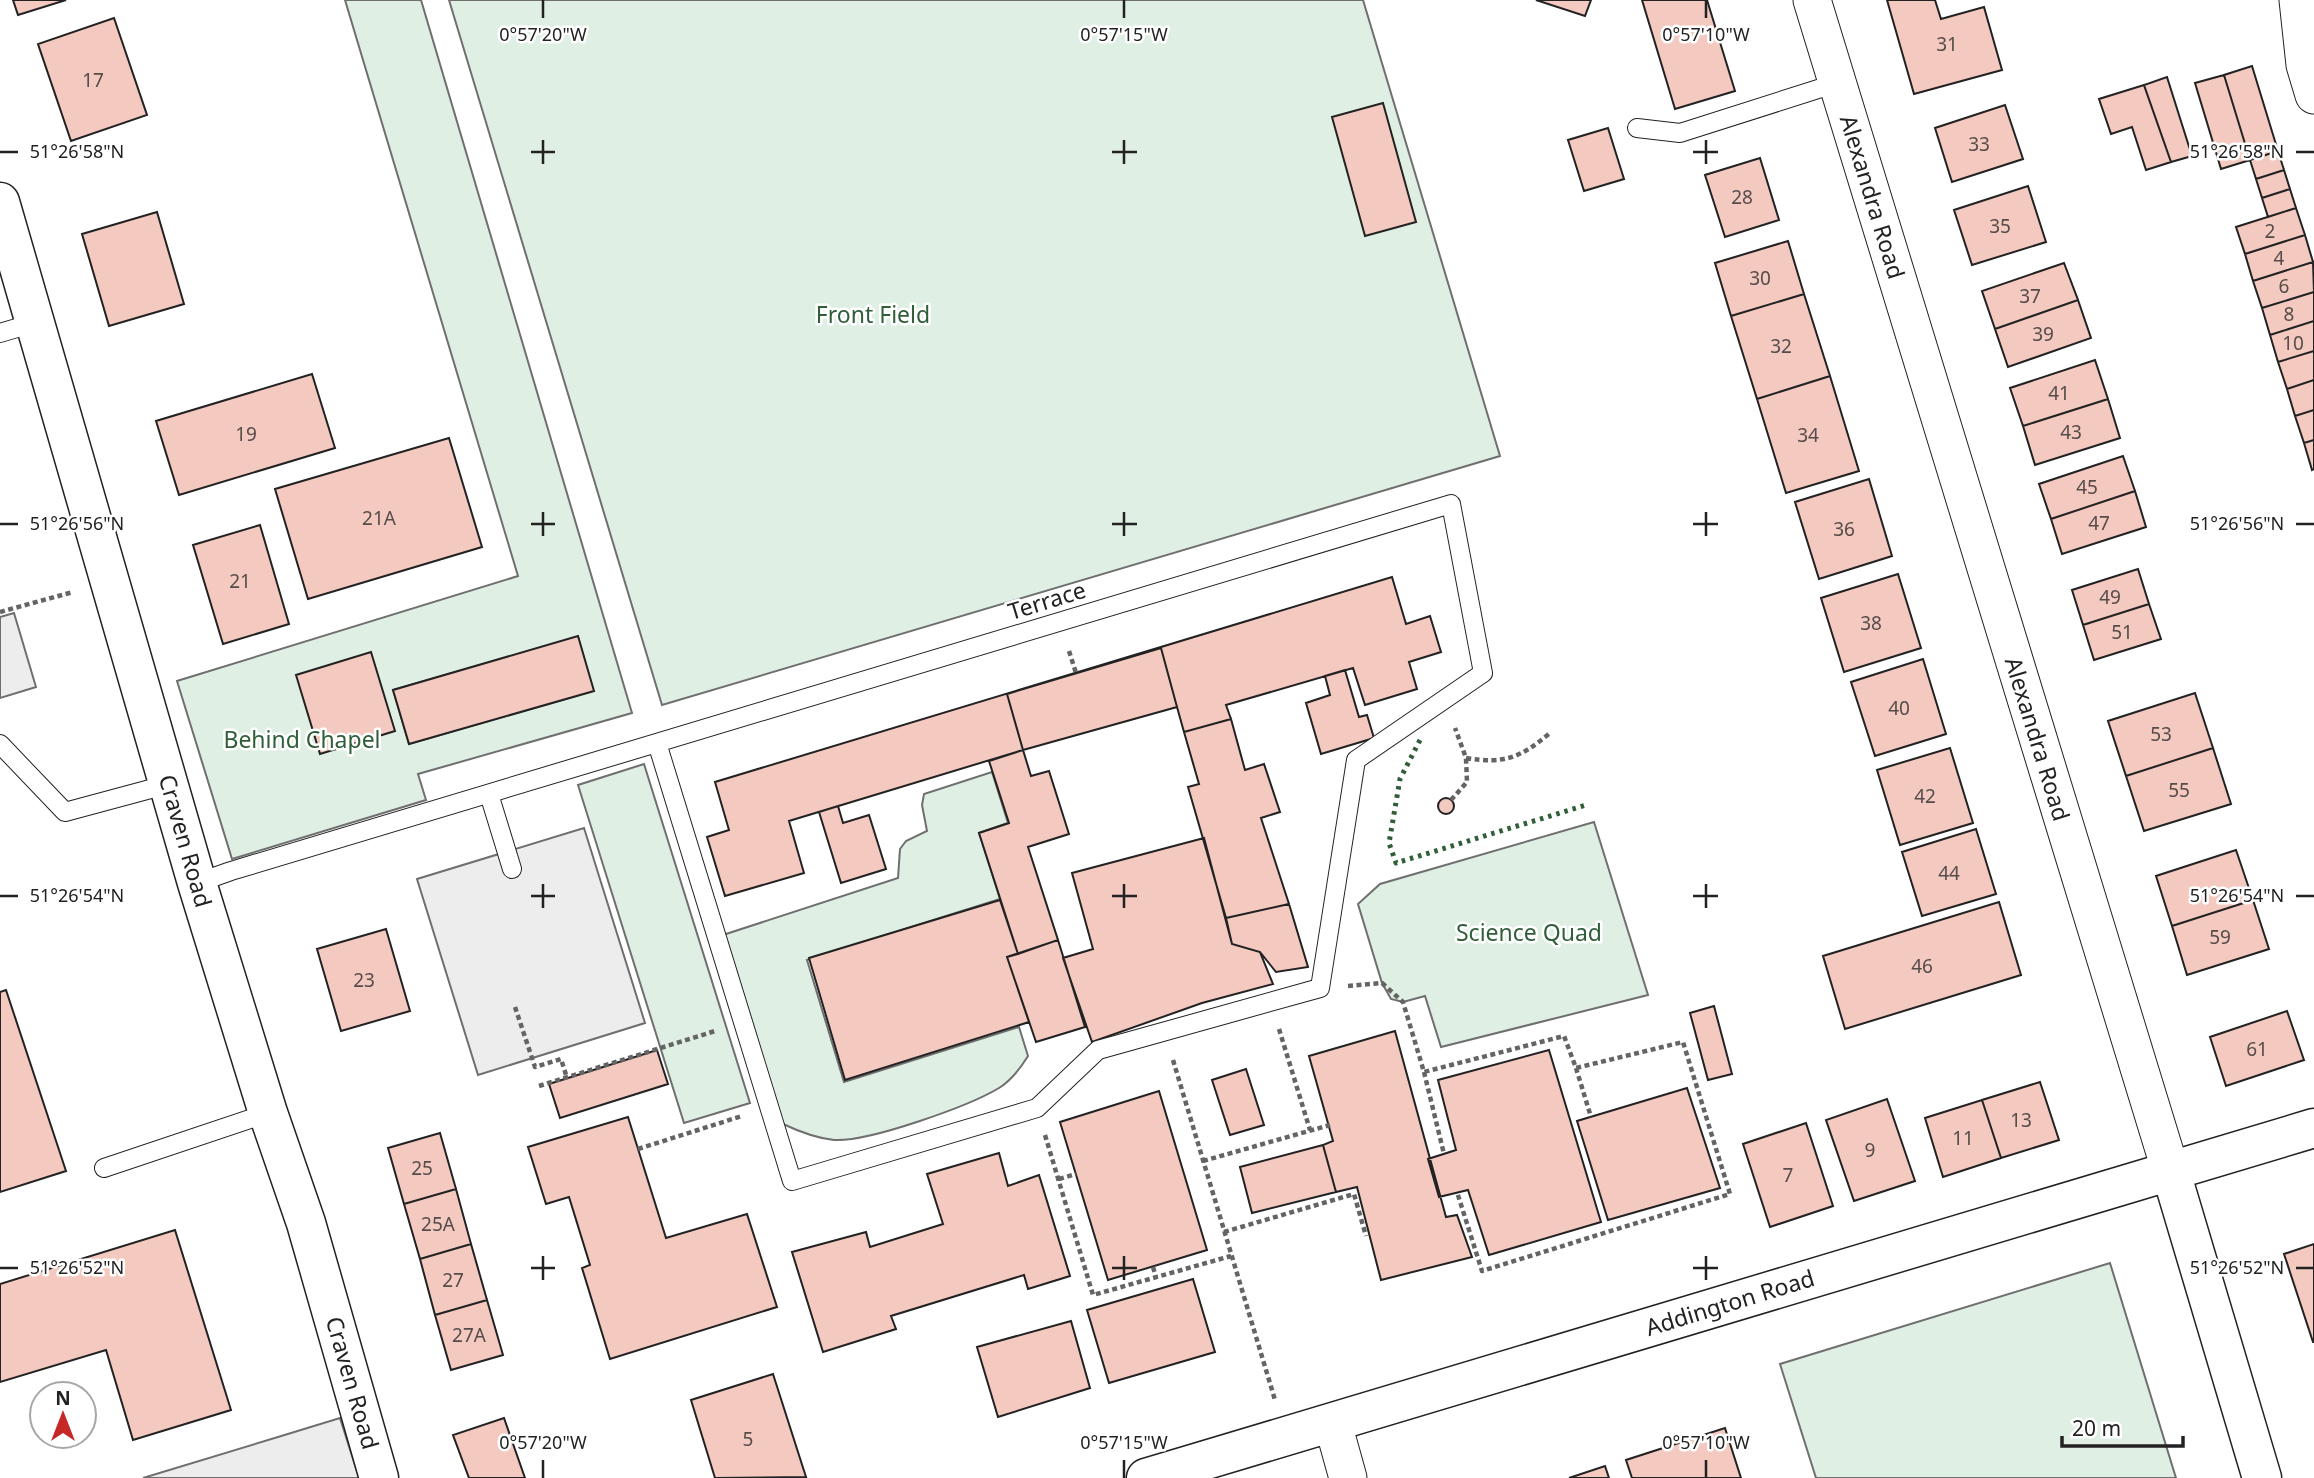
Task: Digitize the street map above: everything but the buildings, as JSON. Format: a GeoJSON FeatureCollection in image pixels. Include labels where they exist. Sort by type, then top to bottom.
{"type":"FeatureCollection","features":[{"type":"Feature","properties":{"kind":"street","name":"Alexandra Road"},"geometry":{"type":"LineString","coordinates":[[1812,0],[2263,1478]]}},
{"type":"Feature","properties":{"kind":"street"},"geometry":{"type":"LineString","coordinates":[[2298,0],[2305,65],[2314,95]]}},
{"type":"Feature","properties":{"kind":"street","name":"Craven Road"},"geometry":{"type":"LineString","coordinates":[[0,202],[37,322],[82,490],[197,883],[268,1113],[306,1223],[379,1478]]}},
{"type":"Feature","properties":{"kind":"street","name":"Addington Road"},"geometry":{"type":"LineString","coordinates":[[1146,1478],[1334,1424],[2314,1128]]}},
{"type":"Feature","properties":{"kind":"street"},"geometry":{"type":"LineString","coordinates":[[1334,1424],[1349,1478]]}},
{"type":"Feature","properties":{"kind":"lane"},"geometry":{"type":"LineString","coordinates":[[1637,128],[1679,134],[1837,83]]}},
{"type":"Feature","properties":{"kind":"lane"},"geometry":{"type":"LineString","coordinates":[[0,333],[37,322]]}},
{"type":"Feature","properties":{"kind":"lane","name":"Terrace"},"geometry":{"type":"LineString","coordinates":[[197,883],[1451,504],[1483,673],[1449,697]]}},
{"type":"Feature","properties":{"kind":"lane"},"geometry":{"type":"LineString","coordinates":[[657,743],[792,1181],[1037,1108],[1098,1050],[1321,988],[1356,760],[1449,697]]}},
{"type":"Feature","properties":{"kind":"lane"},"geometry":{"type":"LineString","coordinates":[[0,744],[65,812],[169,784]]}},
{"type":"Feature","properties":{"kind":"lane"},"geometry":{"type":"LineString","coordinates":[[489,794],[512,869]]}},
{"type":"Feature","properties":{"kind":"lane"},"geometry":{"type":"LineString","coordinates":[[104,1168],[268,1113]]}},
{"type":"Feature","properties":{"kind":"path"},"geometry":{"type":"LineString","coordinates":[[0,612],[83,589]]}},
{"type":"Feature","properties":{"kind":"path"},"geometry":{"type":"LineString","coordinates":[[1449,697],[1456,733],[1466,758],[1467,782],[1451,800]]}},
{"type":"Feature","properties":{"kind":"path"},"geometry":{"type":"LineString","coordinates":[[1466,758],[1492,762],[1525,754],[1550,733]]}},
{"type":"Feature","properties":{"kind":"path"},"geometry":{"type":"LineString","coordinates":[[1321,988],[1382,983],[1402,1002],[1424,1072],[1444,1154]]}},
{"type":"Feature","properties":{"kind":"path"},"geometry":{"type":"LineString","coordinates":[[515,1007],[535,1067],[561,1059],[567,1078]]}},
{"type":"Feature","properties":{"kind":"path"},"geometry":{"type":"LineString","coordinates":[[539,1086],[742,1022]]}},
{"type":"Feature","properties":{"kind":"path"},"geometry":{"type":"LineString","coordinates":[[1165,1031],[1287,1437]]}},
{"type":"Feature","properties":{"kind":"path"},"geometry":{"type":"LineString","coordinates":[[1424,1072],[1564,1035],[1591,1116]]}},
{"type":"Feature","properties":{"kind":"path"},"geometry":{"type":"LineString","coordinates":[[1457,1192],[1482,1271],[1730,1194],[1683,1042],[1576,1068]]}},
{"type":"Feature","properties":{"kind":"path"},"geometry":{"type":"LineString","coordinates":[[1284,1046],[1310,1130]]}},
{"type":"Feature","properties":{"kind":"path"},"geometry":{"type":"LineString","coordinates":[[638,1149],[769,1108]]}},
{"type":"Feature","properties":{"kind":"path"},"geometry":{"type":"LineString","coordinates":[[1037,1108],[1093,1295],[1231,1256]]}},
{"type":"Feature","properties":{"kind":"path"},"geometry":{"type":"LineString","coordinates":[[1203,1161],[1330,1125]]}},
{"type":"Feature","properties":{"kind":"path"},"geometry":{"type":"LineString","coordinates":[[1059,1180],[1076,1174]]}},
{"type":"Feature","properties":{"kind":"path"},"geometry":{"type":"LineString","coordinates":[[1224,1232],[1354,1194],[1366,1236]]}},
{"type":"Feature","properties":{"kind":"path"},"geometry":{"type":"LineString","coordinates":[[1153,1266],[1156,1277]]}},
{"type":"Feature","properties":{"kind":"green space","name":"Behind Chapel"},"geometry":{"type":"Polygon","coordinates":[[[345,0],[421,0],[632,713],[418,774],[426,800],[232,859],[177,681],[518,576],[345,0]],[[578,637],[393,690],[409,744],[593,691],[578,637]]]}},
{"type":"Feature","properties":{"kind":"green space","name":"Front Field"},"geometry":{"type":"Polygon","coordinates":[[[449,0],[1363,0],[1500,456],[662,705],[449,0]]]}},
{"type":"Feature","properties":{"kind":"green space"},"geometry":{"type":"Polygon","coordinates":[[[644,764],[750,1103],[684,1123],[578,785],[644,764]]]}},
{"type":"Feature","properties":{"kind":"green space"},"geometry":{"type":"Polygon","coordinates":[[[992,772],[1008,823],[979,833],[1000,899],[807,960],[844,1082],[1019,1027],[1028,1056],[1015,1074],[999,1088],[943,1113],[894,1129],[834,1140],[820,1138],[783,1124],[723,935],[898,878],[900,849],[906,841],[927,831],[922,805],[924,794],[992,772]]]}},
{"type":"Feature","properties":{"kind":"green space","name":"Science Quad"},"geometry":{"type":"Polygon","coordinates":[[[1594,822],[1648,995],[1441,1047],[1425,996],[1403,1002],[1391,999],[1382,983],[1358,904],[1380,884],[1594,822]]]}},
{"type":"Feature","properties":{"kind":"green space"},"geometry":{"type":"Polygon","coordinates":[[[2110,1263],[2176,1478],[1816,1478],[1780,1364],[2110,1263]]]}},
{"type":"Feature","properties":{"kind":"shaded area"},"geometry":{"type":"Polygon","coordinates":[[[14,613],[36,687],[0,698],[0,617],[14,613]]]}},
{"type":"Feature","properties":{"kind":"shaded area"},"geometry":{"type":"Polygon","coordinates":[[[584,828],[645,1023],[478,1075],[417,879],[584,828]]]}},
{"type":"Feature","properties":{"kind":"shaded area"},"geometry":{"type":"Polygon","coordinates":[[[340,1418],[359,1478],[143,1478],[278,1437],[340,1418]]]}},
{"type":"Feature","properties":{"kind":"hedge"},"geometry":{"type":"LineString","coordinates":[[1420,740],[1400,779],[1389,843],[1396,863],[1586,805]]}}]}
